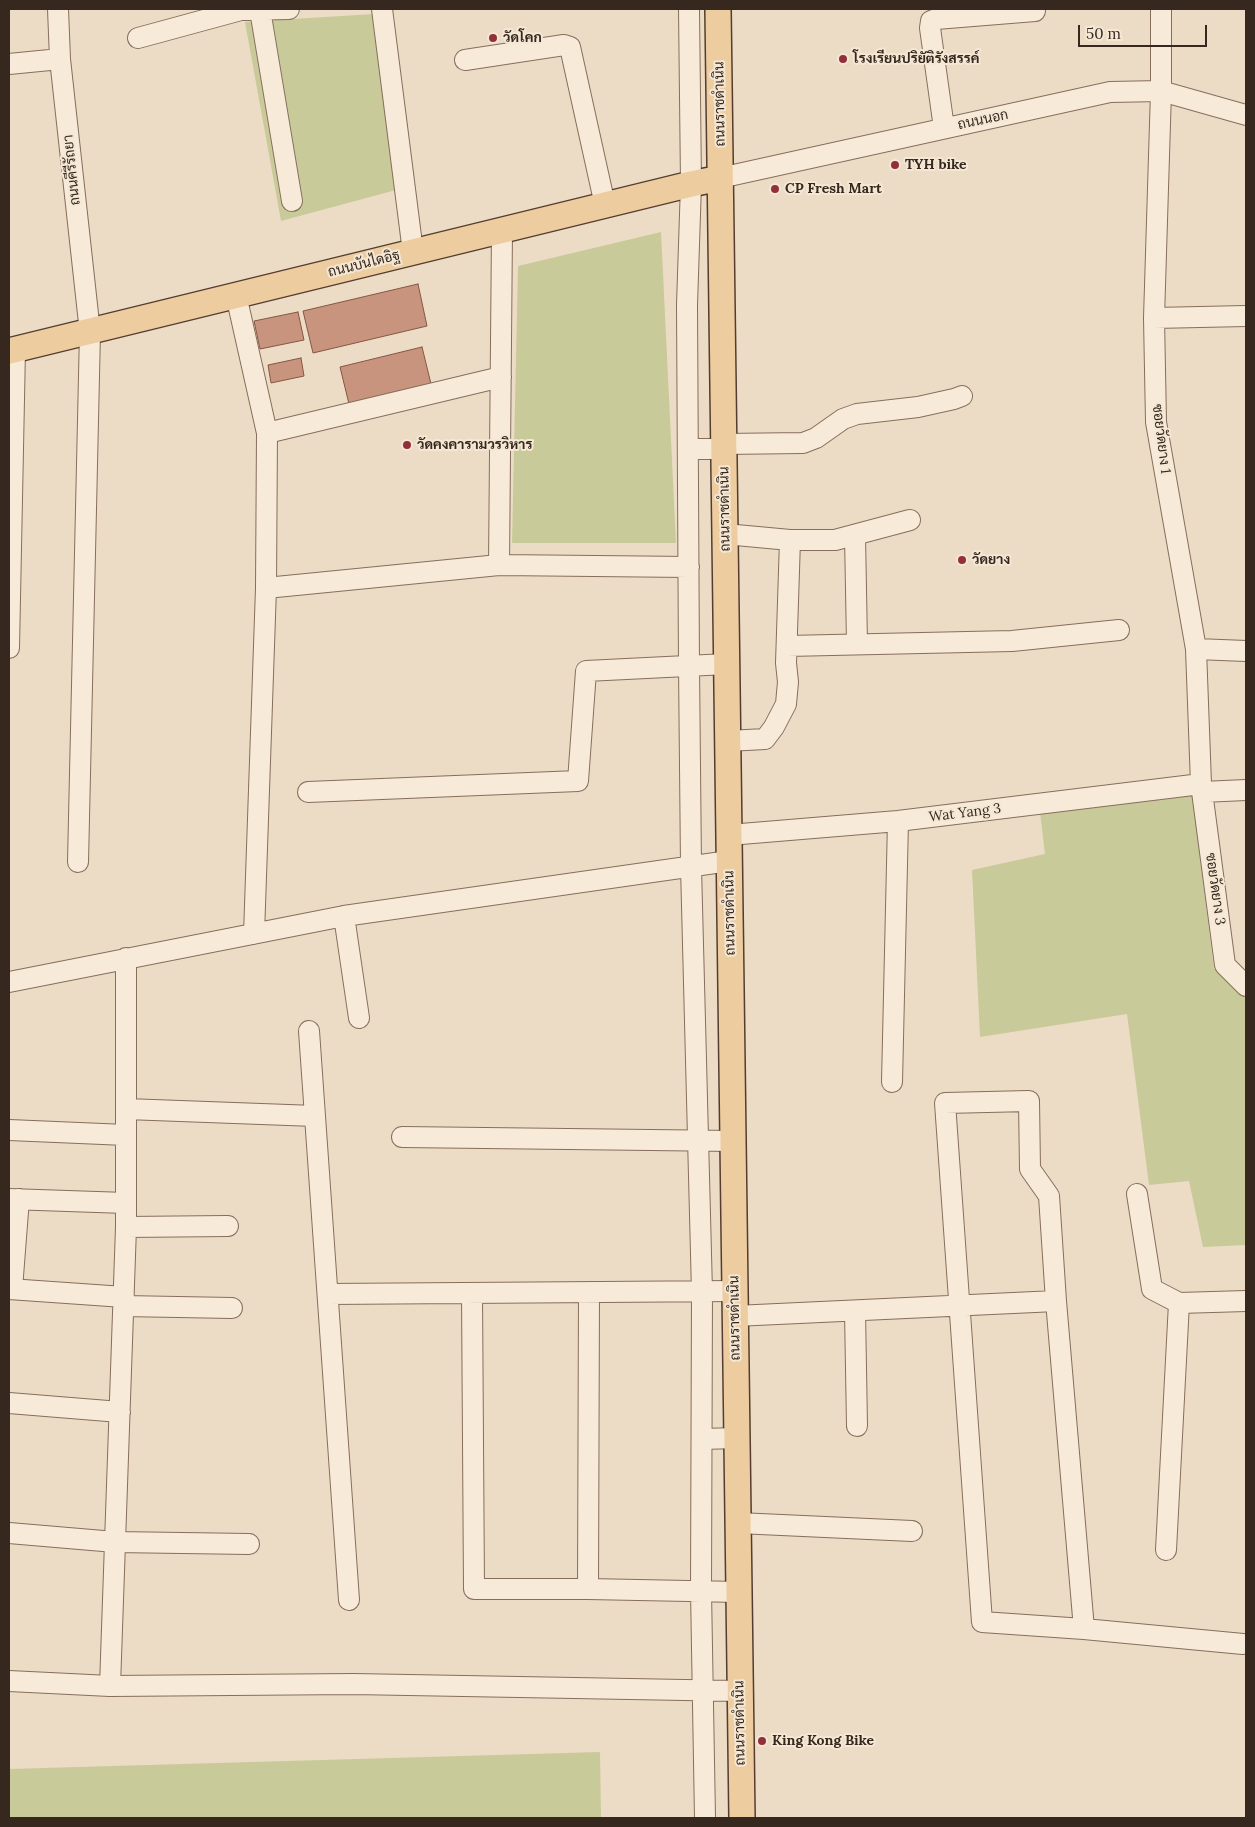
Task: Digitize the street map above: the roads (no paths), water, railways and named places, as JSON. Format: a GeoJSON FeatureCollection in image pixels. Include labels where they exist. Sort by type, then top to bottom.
{"type":"FeatureCollection","features":[{"type":"Feature","properties":{"kind":"main road","name":"ถนนราชดำเนิน"},"geometry":{"type":"LineString","coordinates":[[718,9],[742,1818]]}},
{"type":"Feature","properties":{"kind":"main road","name":"ถนนบันไดอิฐ"},"geometry":{"type":"LineString","coordinates":[[12,350],[720,178]]}},
{"type":"Feature","properties":{"kind":"street","name":"ถนนคีรีรัถยา"},"geometry":{"type":"LineString","coordinates":[[58,9],[60,60],[90,332],[78,862]]}},
{"type":"Feature","properties":{"kind":"street"},"geometry":{"type":"LineString","coordinates":[[138,38],[241,10],[289,9]]}},
{"type":"Feature","properties":{"kind":"street"},"geometry":{"type":"LineString","coordinates":[[382,9],[413,252]]}},
{"type":"Feature","properties":{"kind":"street"},"geometry":{"type":"LineString","coordinates":[[689,9],[691,184],[686,305],[691,867],[702,1292],[701,1591],[704,1691],[704,1818]]}},
{"type":"Feature","properties":{"kind":"street","name":"ซอยวัดยาง 1"},"geometry":{"type":"LineString","coordinates":[[1161,9],[1161,92],[1154,318],[1156,422],[1196,649],[1201,788]]}},
{"type":"Feature","properties":{"kind":"street"},"geometry":{"type":"LineString","coordinates":[[260,10],[292,202]]}},
{"type":"Feature","properties":{"kind":"street"},"geometry":{"type":"LineString","coordinates":[[944,128],[930,28],[931,21],[936,19],[1035,11]]}},
{"type":"Feature","properties":{"kind":"street"},"geometry":{"type":"LineString","coordinates":[[465,60],[564,45],[570,47],[605,205]]}},
{"type":"Feature","properties":{"kind":"street"},"geometry":{"type":"LineString","coordinates":[[9,64],[60,60]]}},
{"type":"Feature","properties":{"kind":"street","name":"ถนนนอก"},"geometry":{"type":"LineString","coordinates":[[720,178],[1110,92],[1161,92],[1246,114]]}},
{"type":"Feature","properties":{"kind":"street"},"geometry":{"type":"LineString","coordinates":[[500,565],[502,230]]}},
{"type":"Feature","properties":{"kind":"street"},"geometry":{"type":"LineString","coordinates":[[236,295],[267,433],[266,588],[254,934]]}},
{"type":"Feature","properties":{"kind":"street"},"geometry":{"type":"LineString","coordinates":[[1154,318],[1246,316]]}},
{"type":"Feature","properties":{"kind":"street"},"geometry":{"type":"LineString","coordinates":[[9,648],[12,350]]}},
{"type":"Feature","properties":{"kind":"street"},"geometry":{"type":"LineString","coordinates":[[267,433],[501,377]]}},
{"type":"Feature","properties":{"kind":"street"},"geometry":{"type":"LineString","coordinates":[[688,449],[804,442],[816,438],[842,418],[856,414],[954,400],[962,396]]}},
{"type":"Feature","properties":{"kind":"street"},"geometry":{"type":"LineString","coordinates":[[725,534],[790,540],[835,540],[910,520]]}},
{"type":"Feature","properties":{"kind":"street"},"geometry":{"type":"LineString","coordinates":[[855,535],[857,644]]}},
{"type":"Feature","properties":{"kind":"street"},"geometry":{"type":"LineString","coordinates":[[728,741],[765,739],[774,727],[786,704],[790,540]]}},
{"type":"Feature","properties":{"kind":"street"},"geometry":{"type":"LineString","coordinates":[[266,588],[500,565],[689,567]]}},
{"type":"Feature","properties":{"kind":"street"},"geometry":{"type":"LineString","coordinates":[[787,646],[1012,642],[1119,630]]}},
{"type":"Feature","properties":{"kind":"street"},"geometry":{"type":"LineString","coordinates":[[1196,649],[1246,651]]}},
{"type":"Feature","properties":{"kind":"street"},"geometry":{"type":"LineString","coordinates":[[308,792],[578,781],[586,671],[727,664]]}},
{"type":"Feature","properties":{"kind":"street","name":"Wat Yang 3"},"geometry":{"type":"LineString","coordinates":[[729,835],[898,821],[1201,788],[1246,790]]}},
{"type":"Feature","properties":{"kind":"street","name":"ซอยวัดยาง 3"},"geometry":{"type":"LineString","coordinates":[[1201,788],[1225,964],[1246,986]]}},
{"type":"Feature","properties":{"kind":"street"},"geometry":{"type":"LineString","coordinates":[[892,1082],[898,821]]}},
{"type":"Feature","properties":{"kind":"street"},"geometry":{"type":"LineString","coordinates":[[9,982],[344,916],[729,861]]}},
{"type":"Feature","properties":{"kind":"street"},"geometry":{"type":"LineString","coordinates":[[344,916],[359,1018]]}},
{"type":"Feature","properties":{"kind":"street"},"geometry":{"type":"LineString","coordinates":[[110,1686],[126,1228],[126,958]]}},
{"type":"Feature","properties":{"kind":"street"},"geometry":{"type":"LineString","coordinates":[[308,1031],[349,1600]]}},
{"type":"Feature","properties":{"kind":"street"},"geometry":{"type":"LineString","coordinates":[[1084,1629],[1049,1196],[1030,1169],[1029,1101],[945,1103],[982,1622],[1084,1629],[1243,1644]]}},
{"type":"Feature","properties":{"kind":"street"},"geometry":{"type":"LineString","coordinates":[[126,1108],[315,1116]]}},
{"type":"Feature","properties":{"kind":"street"},"geometry":{"type":"LineString","coordinates":[[9,1130],[126,1135]]}},
{"type":"Feature","properties":{"kind":"street"},"geometry":{"type":"LineString","coordinates":[[402,1137],[733,1141]]}},
{"type":"Feature","properties":{"kind":"street"},"geometry":{"type":"LineString","coordinates":[[1137,1194],[1152,1288],[1179,1303],[1246,1301]]}},
{"type":"Feature","properties":{"kind":"street"},"geometry":{"type":"LineString","coordinates":[[126,1203],[14,1199],[11,1289],[124,1301],[232,1308]]}},
{"type":"Feature","properties":{"kind":"street"},"geometry":{"type":"LineString","coordinates":[[126,1228],[228,1226]]}},
{"type":"Feature","properties":{"kind":"street"},"geometry":{"type":"LineString","coordinates":[[588,1589],[589,1292]]}},
{"type":"Feature","properties":{"kind":"street"},"geometry":{"type":"LineString","coordinates":[[328,1294],[735,1292]]}},
{"type":"Feature","properties":{"kind":"street"},"geometry":{"type":"LineString","coordinates":[[472,1293],[474,1589],[739,1592]]}},
{"type":"Feature","properties":{"kind":"street"},"geometry":{"type":"LineString","coordinates":[[735,1316],[855,1312],[1056,1301]]}},
{"type":"Feature","properties":{"kind":"street"},"geometry":{"type":"LineString","coordinates":[[1166,1550],[1179,1303]]}},
{"type":"Feature","properties":{"kind":"street"},"geometry":{"type":"LineString","coordinates":[[855,1312],[857,1426]]}},
{"type":"Feature","properties":{"kind":"street"},"geometry":{"type":"LineString","coordinates":[[9,1403],[120,1412]]}},
{"type":"Feature","properties":{"kind":"street"},"geometry":{"type":"LineString","coordinates":[[702,1439],[737,1438]]}},
{"type":"Feature","properties":{"kind":"street"},"geometry":{"type":"LineString","coordinates":[[738,1523],[912,1531]]}},
{"type":"Feature","properties":{"kind":"street"},"geometry":{"type":"LineString","coordinates":[[9,1533],[116,1542],[249,1544]]}},
{"type":"Feature","properties":{"kind":"street"},"geometry":{"type":"LineString","coordinates":[[9,1680],[110,1686],[353,1684],[740,1691]]}},
{"type":"Feature","properties":{"kind":"place","name":"วัดโคก"},"geometry":{"type":"Point","coordinates":[493,38]}},
{"type":"Feature","properties":{"kind":"place","name":"โรงเรียนปริยัติรังสรรค์"},"geometry":{"type":"Point","coordinates":[843,59]}},
{"type":"Feature","properties":{"kind":"place","name":"TYH bike"},"geometry":{"type":"Point","coordinates":[895,165]}},
{"type":"Feature","properties":{"kind":"place","name":"CP Fresh Mart"},"geometry":{"type":"Point","coordinates":[775,189]}},
{"type":"Feature","properties":{"kind":"place","name":"วัดคงคารามวรวิหาร"},"geometry":{"type":"Point","coordinates":[407,445]}},
{"type":"Feature","properties":{"kind":"place","name":"วัดยาง"},"geometry":{"type":"Point","coordinates":[962,560]}},
{"type":"Feature","properties":{"kind":"place","name":"King Kong Bike"},"geometry":{"type":"Point","coordinates":[762,1741]}}]}
